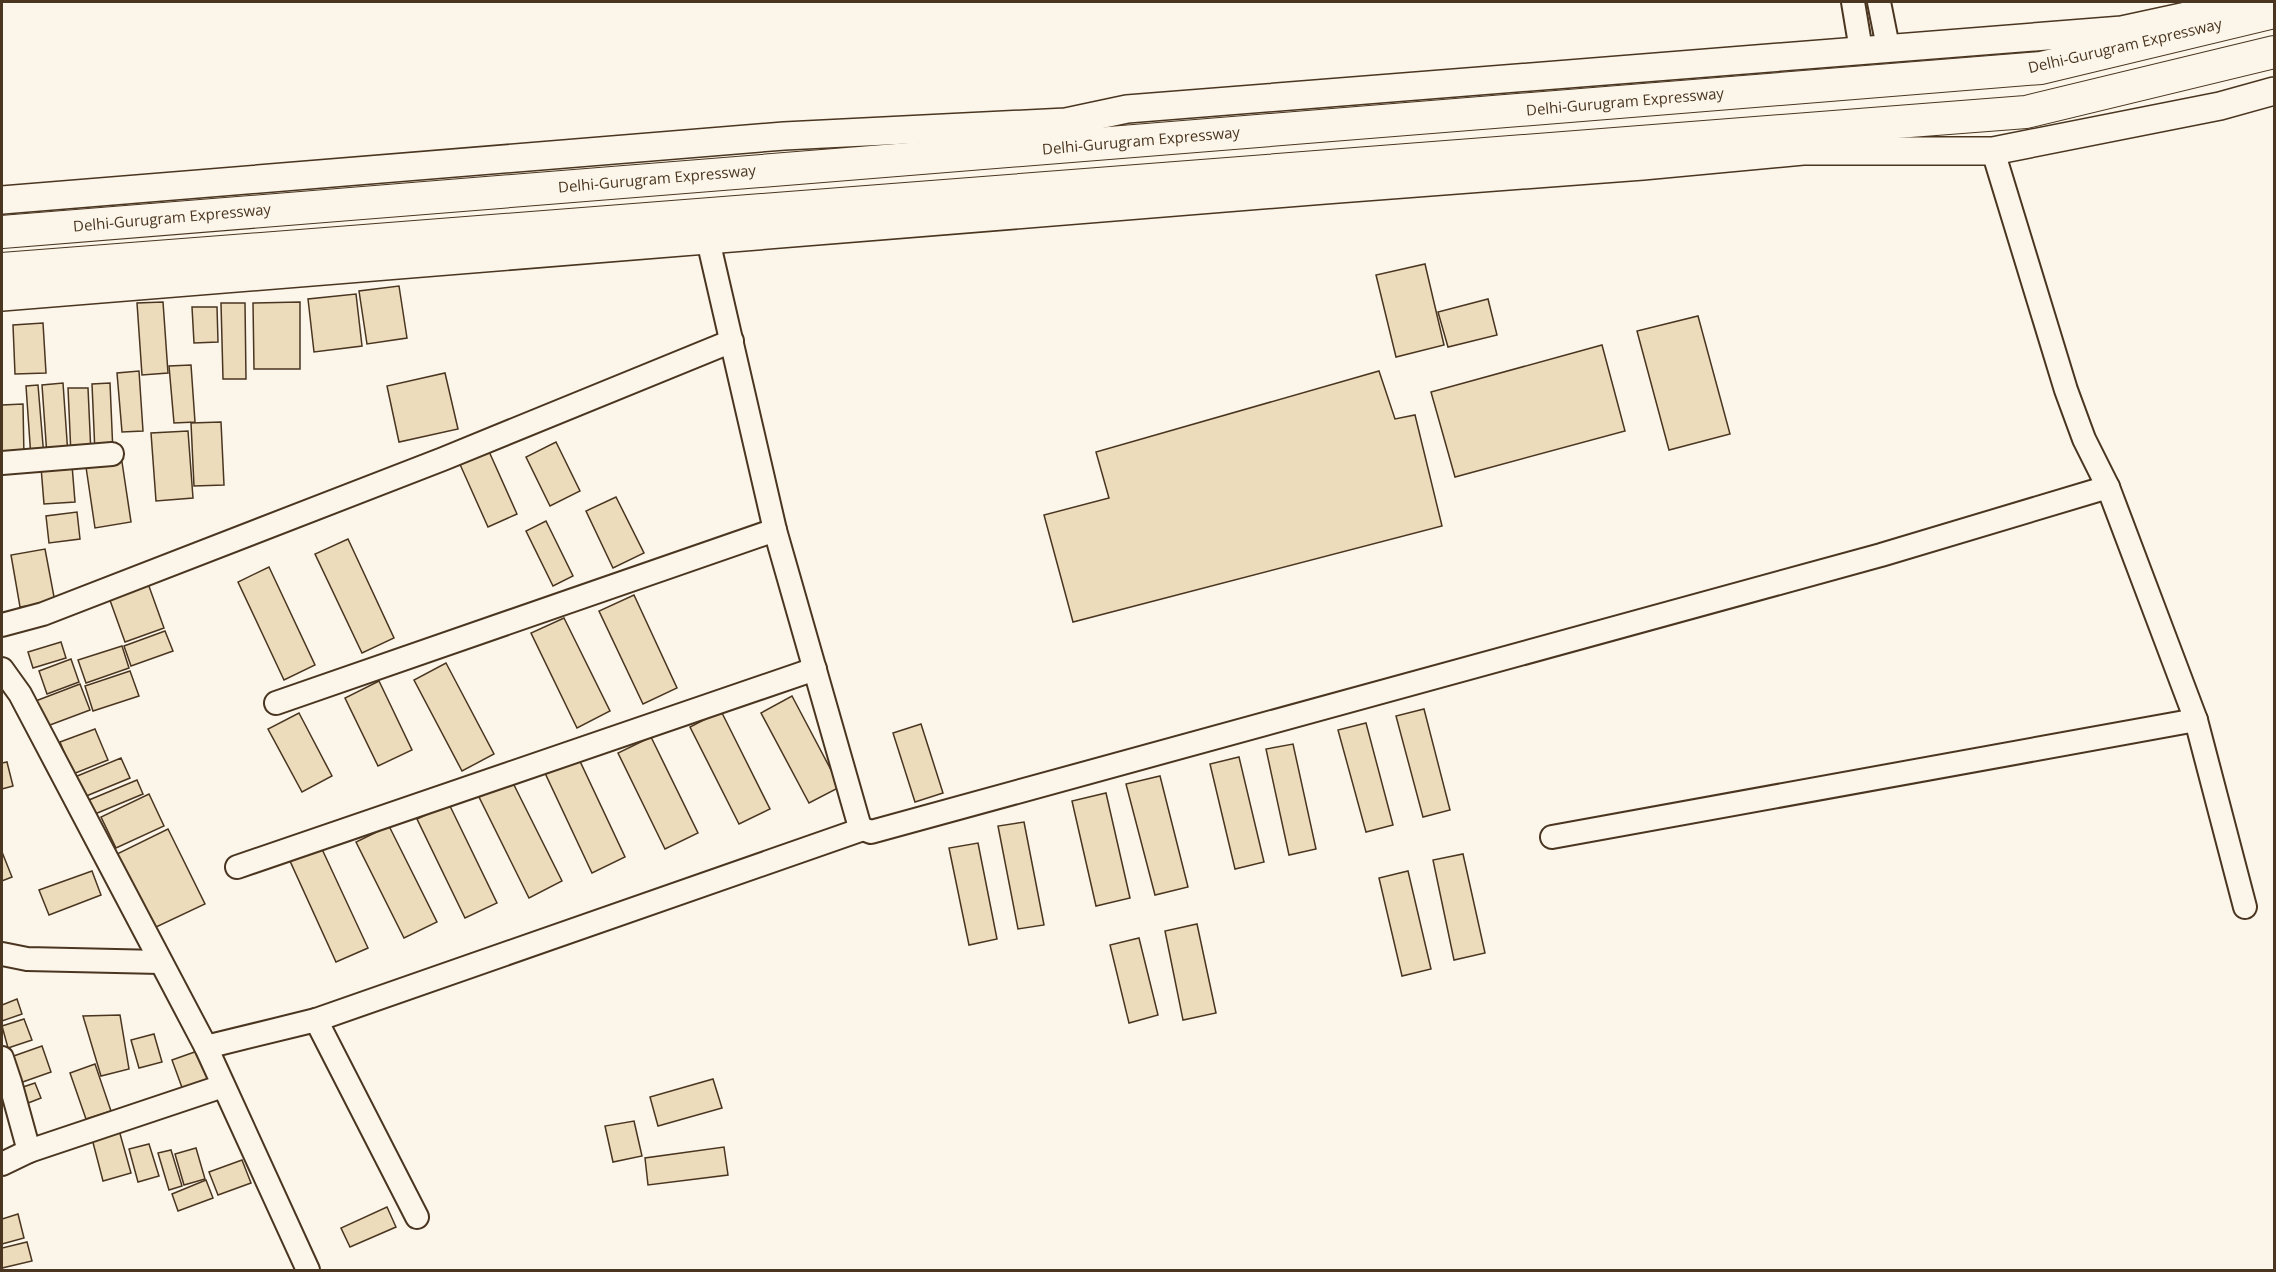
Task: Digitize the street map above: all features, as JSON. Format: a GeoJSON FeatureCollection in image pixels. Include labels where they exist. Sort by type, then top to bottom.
{"type":"FeatureCollection","features":[{"type":"Feature","properties":{"kind":"highway","name":"Delhi-Gurugram Expressway"},"geometry":{"type":"LineString","coordinates":[[2,232],[2041,69],[2274,12]]}},
{"type":"Feature","properties":{"kind":"highway"},"geometry":{"type":"LineString","coordinates":[[2,269],[2026,112],[2274,52]]}},
{"type":"Feature","properties":{"kind":"main road"},"geometry":{"type":"LineString","coordinates":[[2,200],[784,136],[1066,122],[1127,109],[2122,30],[2252,2]]}},
{"type":"Feature","properties":{"kind":"main road"},"geometry":{"type":"LineString","coordinates":[[2,297],[1325,189],[1643,166],[1803,151],[1993,151],[2220,106],[2274,91]]}},
{"type":"Feature","properties":{"kind":"street"},"geometry":{"type":"LineString","coordinates":[[1853,2],[1862,50]]}},
{"type":"Feature","properties":{"kind":"street"},"geometry":{"type":"LineString","coordinates":[[1879,2],[1888,47]]}},
{"type":"Feature","properties":{"kind":"street"},"geometry":{"type":"LineString","coordinates":[[1993,151],[2066,390],[2084,439],[2108,488],[2196,720],[2245,908]]}},
{"type":"Feature","properties":{"kind":"street"},"geometry":{"type":"LineString","coordinates":[[708,240],[775,530],[860,824],[863,829],[871,832],[1870,558],[2108,488]]}},
{"type":"Feature","properties":{"kind":"street"},"geometry":{"type":"LineString","coordinates":[[2,625],[43,614],[432,463],[732,341]]}},
{"type":"Feature","properties":{"kind":"street"},"geometry":{"type":"LineString","coordinates":[[2,463],[112,454]]}},
{"type":"Feature","properties":{"kind":"street"},"geometry":{"type":"LineString","coordinates":[[276,703],[775,530]]}},
{"type":"Feature","properties":{"kind":"street"},"geometry":{"type":"LineString","coordinates":[[2,669],[20,694],[206,1047],[308,1270]]}},
{"type":"Feature","properties":{"kind":"street"},"geometry":{"type":"LineString","coordinates":[[237,867],[815,669]]}},
{"type":"Feature","properties":{"kind":"street"},"geometry":{"type":"LineString","coordinates":[[1552,837],[2196,720]]}},
{"type":"Feature","properties":{"kind":"street"},"geometry":{"type":"LineString","coordinates":[[206,1047],[316,1020],[863,829]]}},
{"type":"Feature","properties":{"kind":"street"},"geometry":{"type":"LineString","coordinates":[[2,954],[27,959],[160,962]]}},
{"type":"Feature","properties":{"kind":"street"},"geometry":{"type":"LineString","coordinates":[[316,1020],[417,1217]]}},
{"type":"Feature","properties":{"kind":"street"},"geometry":{"type":"LineString","coordinates":[[2,1058],[29,1151]]}},
{"type":"Feature","properties":{"kind":"street"},"geometry":{"type":"LineString","coordinates":[[2,1164],[29,1151],[223,1086]]}},
{"type":"Feature","properties":{"kind":"building"},"geometry":{"type":"Polygon","coordinates":[[[1425,264],[1444,345],[1396,357],[1376,275],[1425,264]]]}},
{"type":"Feature","properties":{"kind":"building"},"geometry":{"type":"Polygon","coordinates":[[[399,286],[407,338],[367,344],[359,291],[399,286]]]}},
{"type":"Feature","properties":{"kind":"building"},"geometry":{"type":"Polygon","coordinates":[[[356,294],[362,346],[314,352],[308,299],[356,294]]]}},
{"type":"Feature","properties":{"kind":"building"},"geometry":{"type":"Polygon","coordinates":[[[1488,299],[1497,335],[1448,347],[1438,312],[1488,299]]]}},
{"type":"Feature","properties":{"kind":"building"},"geometry":{"type":"Polygon","coordinates":[[[163,302],[168,373],[142,375],[137,303],[163,302]]]}},
{"type":"Feature","properties":{"kind":"building"},"geometry":{"type":"Polygon","coordinates":[[[300,302],[300,369],[254,369],[253,303],[300,302]]]}},
{"type":"Feature","properties":{"kind":"building"},"geometry":{"type":"Polygon","coordinates":[[[221,303],[245,303],[246,379],[223,379],[221,303]]]}},
{"type":"Feature","properties":{"kind":"building"},"geometry":{"type":"Polygon","coordinates":[[[192,307],[217,307],[218,342],[194,343],[192,307]]]}},
{"type":"Feature","properties":{"kind":"building"},"geometry":{"type":"Polygon","coordinates":[[[1698,316],[1730,434],[1669,450],[1637,331],[1698,316]]]}},
{"type":"Feature","properties":{"kind":"building"},"geometry":{"type":"Polygon","coordinates":[[[43,323],[46,373],[15,374],[13,325],[43,323]]]}},
{"type":"Feature","properties":{"kind":"building"},"geometry":{"type":"Polygon","coordinates":[[[1602,345],[1625,431],[1455,477],[1431,392],[1602,345]]]}},
{"type":"Feature","properties":{"kind":"building"},"geometry":{"type":"Polygon","coordinates":[[[191,365],[195,422],[174,423],[169,366],[191,365]]]}},
{"type":"Feature","properties":{"kind":"building"},"geometry":{"type":"Polygon","coordinates":[[[139,371],[143,431],[122,432],[117,373],[139,371]]]}},
{"type":"Feature","properties":{"kind":"building"},"geometry":{"type":"Polygon","coordinates":[[[1379,371],[1395,419],[1415,415],[1442,526],[1073,622],[1044,515],[1109,498],[1096,452],[1379,371]]]}},
{"type":"Feature","properties":{"kind":"building"},"geometry":{"type":"Polygon","coordinates":[[[445,373],[458,429],[399,442],[387,386],[445,373]]]}},
{"type":"Feature","properties":{"kind":"building"},"geometry":{"type":"Polygon","coordinates":[[[63,383],[68,455],[47,456],[42,385],[63,383]]]}},
{"type":"Feature","properties":{"kind":"building"},"geometry":{"type":"Polygon","coordinates":[[[110,383],[113,453],[95,453],[92,384],[110,383]]]}},
{"type":"Feature","properties":{"kind":"building"},"geometry":{"type":"Polygon","coordinates":[[[38,385],[44,457],[31,458],[26,386],[38,385]]]}},
{"type":"Feature","properties":{"kind":"building"},"geometry":{"type":"Polygon","coordinates":[[[68,388],[88,388],[91,454],[71,455],[68,388]]]}},
{"type":"Feature","properties":{"kind":"building"},"geometry":{"type":"Polygon","coordinates":[[[23,404],[24,458],[2,459],[2,405],[23,404]]]}},
{"type":"Feature","properties":{"kind":"building"},"geometry":{"type":"Polygon","coordinates":[[[221,422],[224,485],[194,486],[191,423],[221,422]]]}},
{"type":"Feature","properties":{"kind":"building"},"geometry":{"type":"Polygon","coordinates":[[[188,431],[193,498],[156,501],[151,433],[188,431]]]}},
{"type":"Feature","properties":{"kind":"building"},"geometry":{"type":"Polygon","coordinates":[[[556,442],[580,491],[550,506],[526,457],[556,442]]]}},
{"type":"Feature","properties":{"kind":"building"},"geometry":{"type":"Polygon","coordinates":[[[487,447],[517,514],[488,527],[458,460],[487,447]]]}},
{"type":"Feature","properties":{"kind":"building"},"geometry":{"type":"Polygon","coordinates":[[[122,462],[131,522],[95,528],[86,467],[122,462]]]}},
{"type":"Feature","properties":{"kind":"building"},"geometry":{"type":"Polygon","coordinates":[[[72,465],[75,502],[44,504],[41,467],[72,465]]]}},
{"type":"Feature","properties":{"kind":"building"},"geometry":{"type":"Polygon","coordinates":[[[616,497],[644,553],[613,568],[586,511],[616,497]]]}},
{"type":"Feature","properties":{"kind":"building"},"geometry":{"type":"Polygon","coordinates":[[[77,512],[80,539],[49,543],[46,516],[77,512]]]}},
{"type":"Feature","properties":{"kind":"building"},"geometry":{"type":"Polygon","coordinates":[[[546,521],[573,576],[553,586],[526,531],[546,521]]]}},
{"type":"Feature","properties":{"kind":"building"},"geometry":{"type":"Polygon","coordinates":[[[348,539],[394,638],[362,653],[315,554],[348,539]]]}},
{"type":"Feature","properties":{"kind":"building"},"geometry":{"type":"Polygon","coordinates":[[[45,549],[55,602],[20,607],[11,555],[45,549]]]}},
{"type":"Feature","properties":{"kind":"building"},"geometry":{"type":"Polygon","coordinates":[[[269,567],[315,665],[284,680],[238,582],[269,567]]]}},
{"type":"Feature","properties":{"kind":"building"},"geometry":{"type":"Polygon","coordinates":[[[146,578],[164,628],[125,642],[107,592],[146,578]]]}},
{"type":"Feature","properties":{"kind":"building"},"geometry":{"type":"Polygon","coordinates":[[[634,595],[677,688],[643,704],[599,611],[634,595]]]}},
{"type":"Feature","properties":{"kind":"building"},"geometry":{"type":"Polygon","coordinates":[[[564,618],[610,711],[577,728],[531,633],[564,618]]]}},
{"type":"Feature","properties":{"kind":"building"},"geometry":{"type":"Polygon","coordinates":[[[165,631],[173,651],[131,666],[124,646],[165,631]]]}},
{"type":"Feature","properties":{"kind":"building"},"geometry":{"type":"Polygon","coordinates":[[[61,642],[66,658],[33,668],[28,652],[61,642]]]}},
{"type":"Feature","properties":{"kind":"building"},"geometry":{"type":"Polygon","coordinates":[[[122,646],[129,668],[86,683],[78,660],[122,646]]]}},
{"type":"Feature","properties":{"kind":"building"},"geometry":{"type":"Polygon","coordinates":[[[71,659],[79,682],[47,694],[39,671],[71,659]]]}},
{"type":"Feature","properties":{"kind":"building"},"geometry":{"type":"Polygon","coordinates":[[[446,663],[494,754],[462,771],[414,680],[446,663]]]}},
{"type":"Feature","properties":{"kind":"building"},"geometry":{"type":"Polygon","coordinates":[[[130,671],[139,696],[93,711],[85,686],[130,671]]]}},
{"type":"Feature","properties":{"kind":"building"},"geometry":{"type":"Polygon","coordinates":[[[379,681],[412,750],[378,766],[345,698],[379,681]]]}},
{"type":"Feature","properties":{"kind":"building"},"geometry":{"type":"Polygon","coordinates":[[[80,684],[90,710],[42,728],[33,702],[80,684]]]}},
{"type":"Feature","properties":{"kind":"building"},"geometry":{"type":"Polygon","coordinates":[[[792,696],[840,787],[809,803],[761,713],[792,696]]]}},
{"type":"Feature","properties":{"kind":"building"},"geometry":{"type":"Polygon","coordinates":[[[1424,709],[1450,810],[1423,817],[1396,716],[1424,709]]]}},
{"type":"Feature","properties":{"kind":"building"},"geometry":{"type":"Polygon","coordinates":[[[721,711],[770,809],[739,824],[690,727],[721,711]]]}},
{"type":"Feature","properties":{"kind":"building"},"geometry":{"type":"Polygon","coordinates":[[[299,713],[332,776],[302,792],[268,729],[299,713]]]}},
{"type":"Feature","properties":{"kind":"building"},"geometry":{"type":"Polygon","coordinates":[[[1366,723],[1393,825],[1366,832],[1338,730],[1366,723]]]}},
{"type":"Feature","properties":{"kind":"building"},"geometry":{"type":"Polygon","coordinates":[[[921,724],[943,793],[915,802],[893,733],[921,724]]]}},
{"type":"Feature","properties":{"kind":"building"},"geometry":{"type":"Polygon","coordinates":[[[95,729],[108,760],[73,774],[60,742],[95,729]]]}},
{"type":"Feature","properties":{"kind":"building"},"geometry":{"type":"Polygon","coordinates":[[[651,737],[698,833],[665,849],[618,753],[651,737]]]}},
{"type":"Feature","properties":{"kind":"building"},"geometry":{"type":"Polygon","coordinates":[[[1293,744],[1316,849],[1289,855],[1266,749],[1293,744]]]}},
{"type":"Feature","properties":{"kind":"building"},"geometry":{"type":"Polygon","coordinates":[[[578,757],[625,857],[592,873],[545,773],[578,757]]]}},
{"type":"Feature","properties":{"kind":"building"},"geometry":{"type":"Polygon","coordinates":[[[1239,757],[1264,862],[1235,869],[1210,764],[1239,757]]]}},
{"type":"Feature","properties":{"kind":"building"},"geometry":{"type":"Polygon","coordinates":[[[121,758],[130,778],[79,799],[70,779],[121,758]]]}},
{"type":"Feature","properties":{"kind":"building"},"geometry":{"type":"Polygon","coordinates":[[[7,762],[13,786],[2,789],[2,763],[7,762]]]}},
{"type":"Feature","properties":{"kind":"building"},"geometry":{"type":"Polygon","coordinates":[[[1160,776],[1188,887],[1155,895],[1126,784],[1160,776]]]}},
{"type":"Feature","properties":{"kind":"building"},"geometry":{"type":"Polygon","coordinates":[[[137,780],[143,794],[95,814],[89,800],[137,780]]]}},
{"type":"Feature","properties":{"kind":"building"},"geometry":{"type":"Polygon","coordinates":[[[512,781],[562,881],[529,898],[479,797],[512,781]]]}},
{"type":"Feature","properties":{"kind":"building"},"geometry":{"type":"Polygon","coordinates":[[[1106,793],[1130,898],[1096,906],[1072,801],[1106,793]]]}},
{"type":"Feature","properties":{"kind":"building"},"geometry":{"type":"Polygon","coordinates":[[[149,794],[164,826],[116,848],[101,817],[149,794]]]}},
{"type":"Feature","properties":{"kind":"building"},"geometry":{"type":"Polygon","coordinates":[[[449,804],[497,903],[465,918],[417,819],[449,804]]]}},
{"type":"Feature","properties":{"kind":"building"},"geometry":{"type":"Polygon","coordinates":[[[1024,822],[1044,925],[1018,929],[998,826],[1024,822]]]}},
{"type":"Feature","properties":{"kind":"building"},"geometry":{"type":"Polygon","coordinates":[[[389,826],[437,922],[404,938],[356,842],[389,826]]]}},
{"type":"Feature","properties":{"kind":"building"},"geometry":{"type":"Polygon","coordinates":[[[168,829],[205,904],[154,928],[117,854],[168,829]]]}},
{"type":"Feature","properties":{"kind":"building"},"geometry":{"type":"Polygon","coordinates":[[[978,843],[997,939],[969,945],[949,848],[978,843]]]}},
{"type":"Feature","properties":{"kind":"building"},"geometry":{"type":"Polygon","coordinates":[[[321,847],[368,948],[336,962],[290,861],[321,847]]]}},
{"type":"Feature","properties":{"kind":"building"},"geometry":{"type":"Polygon","coordinates":[[[2,852],[12,877],[2,881],[2,852]]]}},
{"type":"Feature","properties":{"kind":"building"},"geometry":{"type":"Polygon","coordinates":[[[1463,854],[1485,953],[1454,960],[1433,860],[1463,854]]]}},
{"type":"Feature","properties":{"kind":"building"},"geometry":{"type":"Polygon","coordinates":[[[92,871],[101,895],[49,915],[39,890],[92,871]]]}},
{"type":"Feature","properties":{"kind":"building"},"geometry":{"type":"Polygon","coordinates":[[[1408,871],[1431,969],[1402,976],[1379,878],[1408,871]]]}},
{"type":"Feature","properties":{"kind":"building"},"geometry":{"type":"Polygon","coordinates":[[[1197,924],[1216,1013],[1183,1020],[1165,931],[1197,924]]]}},
{"type":"Feature","properties":{"kind":"building"},"geometry":{"type":"Polygon","coordinates":[[[1139,938],[1158,1015],[1129,1023],[1110,945],[1139,938]]]}},
{"type":"Feature","properties":{"kind":"building"},"geometry":{"type":"Polygon","coordinates":[[[17,999],[22,1014],[2,1021],[2,1005],[17,999]]]}},
{"type":"Feature","properties":{"kind":"building"},"geometry":{"type":"Polygon","coordinates":[[[120,1015],[129,1069],[101,1076],[83,1016],[120,1015]]]}},
{"type":"Feature","properties":{"kind":"building"},"geometry":{"type":"Polygon","coordinates":[[[24,1019],[32,1040],[8,1048],[2,1026],[24,1019]]]}},
{"type":"Feature","properties":{"kind":"building"},"geometry":{"type":"Polygon","coordinates":[[[154,1034],[162,1062],[139,1068],[131,1040],[154,1034]]]}},
{"type":"Feature","properties":{"kind":"building"},"geometry":{"type":"Polygon","coordinates":[[[42,1046],[51,1072],[17,1084],[8,1058],[42,1046]]]}},
{"type":"Feature","properties":{"kind":"building"},"geometry":{"type":"Polygon","coordinates":[[[203,1049],[215,1082],[184,1093],[172,1060],[203,1049]]]}},
{"type":"Feature","properties":{"kind":"building"},"geometry":{"type":"Polygon","coordinates":[[[95,1064],[111,1111],[86,1119],[70,1073],[95,1064]]]}},
{"type":"Feature","properties":{"kind":"building"},"geometry":{"type":"Polygon","coordinates":[[[713,1079],[722,1108],[658,1126],[650,1097],[713,1079]]]}},
{"type":"Feature","properties":{"kind":"building"},"geometry":{"type":"Polygon","coordinates":[[[35,1083],[41,1098],[23,1105],[17,1089],[35,1083]]]}},
{"type":"Feature","properties":{"kind":"building"},"geometry":{"type":"Polygon","coordinates":[[[634,1121],[642,1156],[613,1162],[605,1126],[634,1121]]]}},
{"type":"Feature","properties":{"kind":"building"},"geometry":{"type":"Polygon","coordinates":[[[117,1123],[131,1173],[103,1181],[90,1131],[117,1123]]]}},
{"type":"Feature","properties":{"kind":"building"},"geometry":{"type":"Polygon","coordinates":[[[149,1144],[159,1176],[138,1182],[129,1149],[149,1144]]]}},
{"type":"Feature","properties":{"kind":"building"},"geometry":{"type":"Polygon","coordinates":[[[724,1147],[728,1175],[648,1185],[645,1158],[724,1147]]]}},
{"type":"Feature","properties":{"kind":"building"},"geometry":{"type":"Polygon","coordinates":[[[196,1148],[205,1179],[184,1185],[175,1154],[196,1148]]]}},
{"type":"Feature","properties":{"kind":"building"},"geometry":{"type":"Polygon","coordinates":[[[171,1150],[182,1186],[169,1190],[158,1153],[171,1150]]]}},
{"type":"Feature","properties":{"kind":"building"},"geometry":{"type":"Polygon","coordinates":[[[242,1160],[251,1183],[218,1195],[209,1172],[242,1160]]]}},
{"type":"Feature","properties":{"kind":"building"},"geometry":{"type":"Polygon","coordinates":[[[206,1180],[213,1198],[178,1211],[172,1194],[206,1180]]]}},
{"type":"Feature","properties":{"kind":"building"},"geometry":{"type":"Polygon","coordinates":[[[387,1207],[396,1227],[350,1247],[341,1228],[387,1207]]]}},
{"type":"Feature","properties":{"kind":"building"},"geometry":{"type":"Polygon","coordinates":[[[18,1214],[24,1238],[2,1244],[2,1219],[18,1214]]]}},
{"type":"Feature","properties":{"kind":"building"},"geometry":{"type":"Polygon","coordinates":[[[27,1242],[32,1261],[2,1268],[2,1248],[27,1242]]]}}]}
